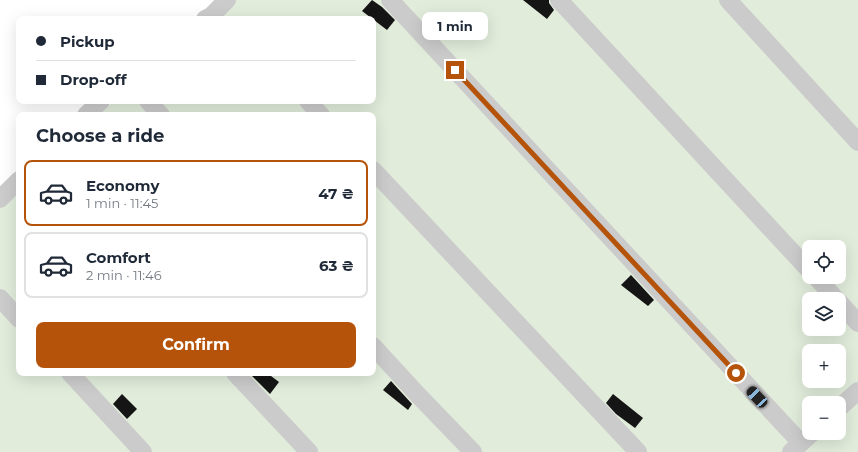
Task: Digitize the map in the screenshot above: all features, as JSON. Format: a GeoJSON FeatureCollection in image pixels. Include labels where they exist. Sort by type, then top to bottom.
{"type":"FeatureCollection","features":[{"type":"Feature","properties":{"kind":"street"},"geometry":{"type":"LineString","coordinates":[[390,0],[801,443]]}},
{"type":"Feature","properties":{"kind":"street"},"geometry":{"type":"LineString","coordinates":[[559,0],[802,262]]}},
{"type":"Feature","properties":{"kind":"street"},"geometry":{"type":"LineString","coordinates":[[728,0],[858,142]]}},
{"type":"Feature","properties":{"kind":"street"},"geometry":{"type":"LineString","coordinates":[[211,16],[226,9]]}},
{"type":"Feature","properties":{"kind":"street"},"geometry":{"type":"LineString","coordinates":[[89,112],[98,104]]}},
{"type":"Feature","properties":{"kind":"street"},"geometry":{"type":"LineString","coordinates":[[151,104],[158,112]]}},
{"type":"Feature","properties":{"kind":"street"},"geometry":{"type":"LineString","coordinates":[[311,104],[318,112]]}},
{"type":"Feature","properties":{"kind":"street"},"geometry":{"type":"LineString","coordinates":[[376,173],[638,452]]}},
{"type":"Feature","properties":{"kind":"street"},"geometry":{"type":"LineString","coordinates":[[0,198],[16,183]]}},
{"type":"Feature","properties":{"kind":"street"},"geometry":{"type":"LineString","coordinates":[[822,284],[830,292]]}},
{"type":"Feature","properties":{"kind":"street"},"geometry":{"type":"LineString","coordinates":[[0,298],[16,316]]}},
{"type":"Feature","properties":{"kind":"street"},"geometry":{"type":"LineString","coordinates":[[846,310],[858,323]]}},
{"type":"Feature","properties":{"kind":"street"},"geometry":{"type":"LineString","coordinates":[[376,349],[473,452]]}},
{"type":"Feature","properties":{"kind":"street"},"geometry":{"type":"LineString","coordinates":[[73,376],[144,452]]}},
{"type":"Feature","properties":{"kind":"street"},"geometry":{"type":"LineString","coordinates":[[238,376],[309,452]]}},
{"type":"Feature","properties":{"kind":"street"},"geometry":{"type":"LineString","coordinates":[[846,402],[858,391]]}},
{"type":"Feature","properties":{"kind":"green space"},"geometry":{"type":"Polygon","coordinates":[[[226,0],[858,0],[858,452],[0,452],[0,204],[16,190],[16,376],[376,376],[376,112],[102,112],[111,104],[376,104],[376,16],[208,16],[226,0]]]}},
{"type":"Feature","properties":{"kind":"building"},"geometry":{"type":"Polygon","coordinates":[[[372,0],[382,7],[395,20],[387,30],[376,22],[376,16],[369,16],[362,11],[372,0]]]}},
{"type":"Feature","properties":{"kind":"building"},"geometry":{"type":"Polygon","coordinates":[[[523,0],[549,0],[549,3],[554,10],[547,19],[523,0]]]}},
{"type":"Feature","properties":{"kind":"building"},"geometry":{"type":"Polygon","coordinates":[[[631,275],[654,300],[648,306],[621,285],[631,275]]]}},
{"type":"Feature","properties":{"kind":"building"},"geometry":{"type":"Polygon","coordinates":[[[252,376],[271,376],[279,382],[270,394],[252,376]]]}},
{"type":"Feature","properties":{"kind":"building"},"geometry":{"type":"Polygon","coordinates":[[[391,381],[412,404],[408,410],[383,390],[391,381]]]}},
{"type":"Feature","properties":{"kind":"building"},"geometry":{"type":"Polygon","coordinates":[[[122,394],[137,409],[127,419],[113,404],[122,394]]]}},
{"type":"Feature","properties":{"kind":"building"},"geometry":{"type":"Polygon","coordinates":[[[613,394],[643,418],[635,428],[616,414],[606,403],[613,394]]]}},
{"type":"Feature","properties":{"kind":"route"},"geometry":{"type":"LineString","coordinates":[[455,70],[736,373]]}}]}
